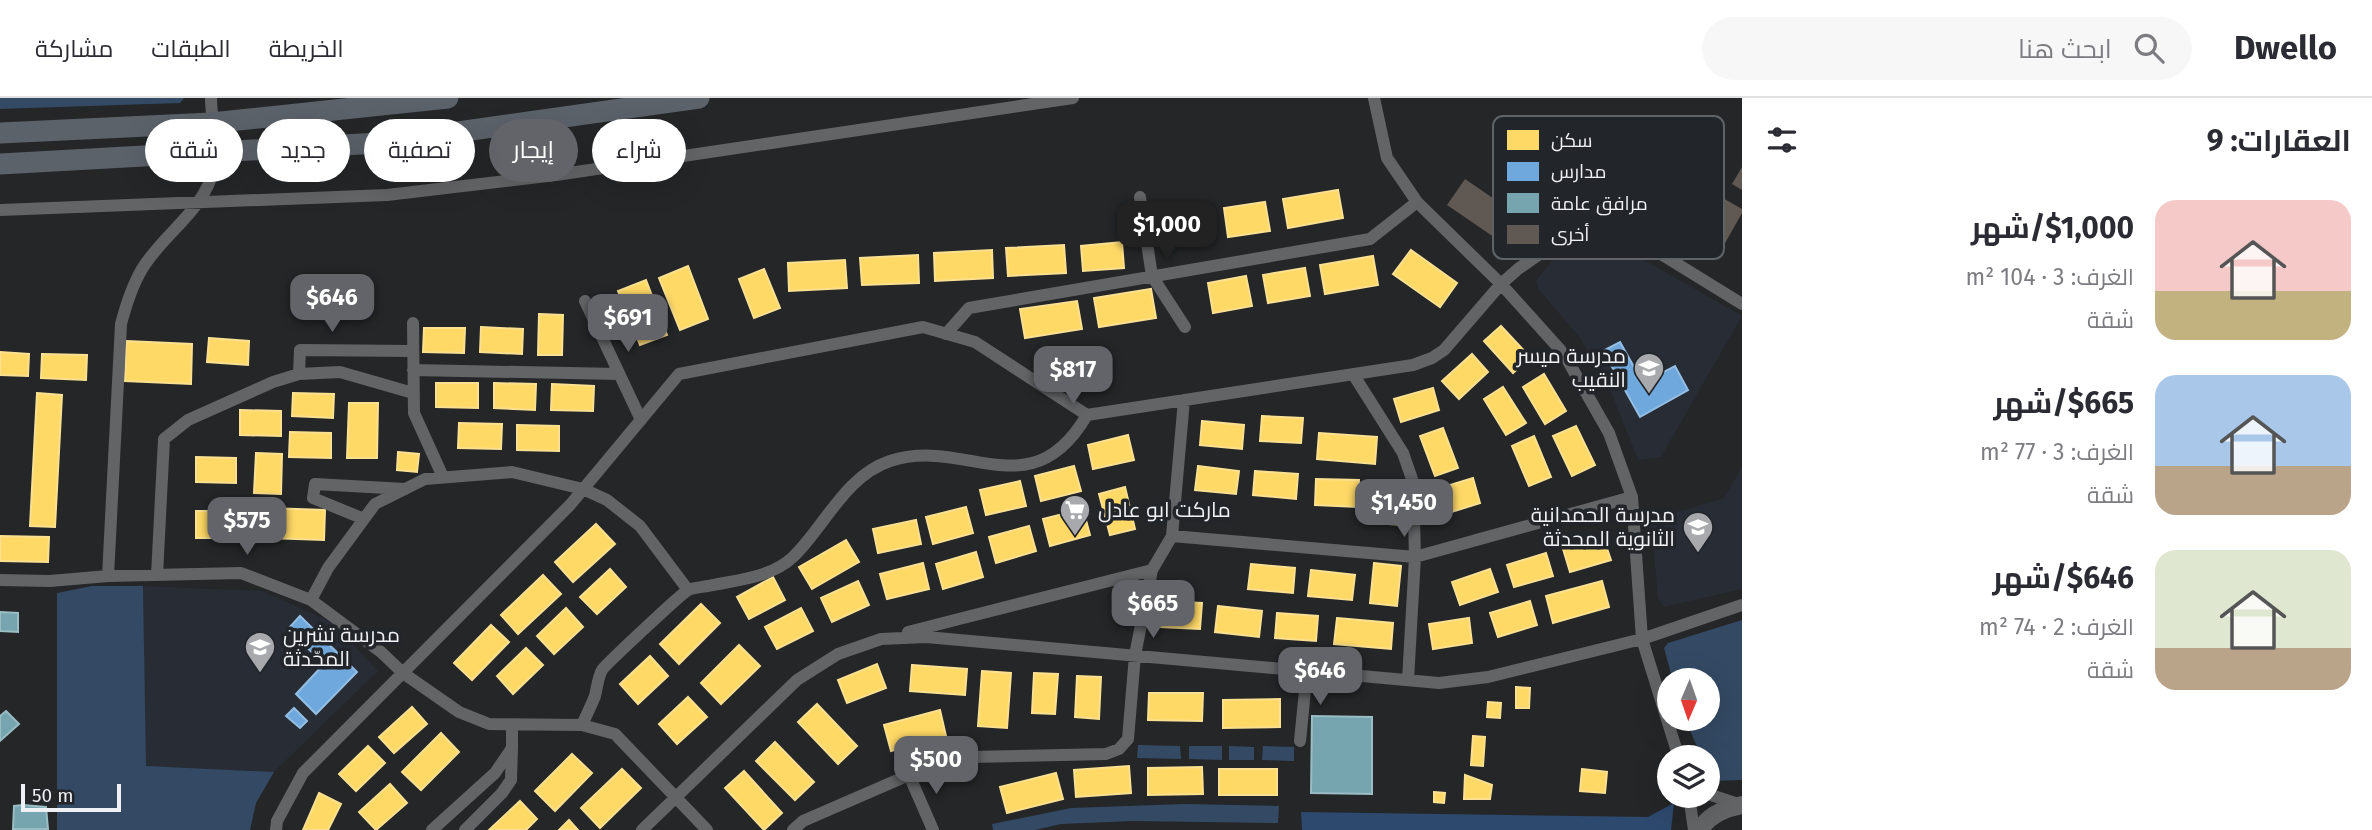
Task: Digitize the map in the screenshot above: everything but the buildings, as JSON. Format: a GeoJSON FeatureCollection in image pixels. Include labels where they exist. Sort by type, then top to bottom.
{"type":"FeatureCollection","features":[{"type":"Feature","properties":{"kind":"highway"},"geometry":{"type":"LineString","coordinates":[[241,119],[448,98]]}},
{"type":"Feature","properties":{"kind":"highway"},"geometry":{"type":"LineString","coordinates":[[243,151],[379,143],[699,98]]}},
{"type":"Feature","properties":{"kind":"highway"},"geometry":{"type":"LineString","coordinates":[[0,133],[145,125]]}},
{"type":"Feature","properties":{"kind":"highway"},"geometry":{"type":"LineString","coordinates":[[0,164],[145,157]]}},
{"type":"Feature","properties":{"kind":"street"},"geometry":{"type":"LineString","coordinates":[[211,98],[211,119]]}},
{"type":"Feature","properties":{"kind":"street"},"geometry":{"type":"LineString","coordinates":[[0,210],[387,195],[556,176],[1073,98]]}},
{"type":"Feature","properties":{"kind":"street"},"geometry":{"type":"LineString","coordinates":[[1374,98],[1387,158],[1417,202],[1501,284],[1564,354],[1609,433],[1632,497],[1642,639],[1675,745]]}},
{"type":"Feature","properties":{"kind":"street"},"geometry":{"type":"LineString","coordinates":[[108,576],[121,324],[127,302],[143,268],[196,204],[207,182]]}},
{"type":"Feature","properties":{"kind":"street"},"geometry":{"type":"LineString","coordinates":[[1140,197],[1152,276],[1185,327]]}},
{"type":"Feature","properties":{"kind":"street"},"geometry":{"type":"LineString","coordinates":[[946,334],[969,308],[1370,239],[1417,202]]}},
{"type":"Feature","properties":{"kind":"street"},"geometry":{"type":"LineString","coordinates":[[276,830],[277,821],[303,773],[570,505],[679,374],[923,327],[975,342],[1087,415],[1413,365],[1432,358],[1444,349],[1501,284],[1534,259]]}},
{"type":"Feature","properties":{"kind":"street"},"geometry":{"type":"LineString","coordinates":[[1669,259],[1742,304]]}},
{"type":"Feature","properties":{"kind":"street"},"geometry":{"type":"LineString","coordinates":[[584,301],[641,421]]}},
{"type":"Feature","properties":{"kind":"street"},"geometry":{"type":"LineString","coordinates":[[413,323],[414,413],[443,477]]}},
{"type":"Feature","properties":{"kind":"street"},"geometry":{"type":"LineString","coordinates":[[299,374],[300,350],[413,351]]}},
{"type":"Feature","properties":{"kind":"street"},"geometry":{"type":"LineString","coordinates":[[413,370],[619,373]]}},
{"type":"Feature","properties":{"kind":"street"},"geometry":{"type":"LineString","coordinates":[[158,575],[164,439],[188,420],[273,382],[299,374],[340,372],[413,393]]}},
{"type":"Feature","properties":{"kind":"street"},"geometry":{"type":"LineString","coordinates":[[1353,374],[1403,453],[1413,482],[1415,556],[1408,680]]}},
{"type":"Feature","properties":{"kind":"street"},"geometry":{"type":"LineString","coordinates":[[793,830],[803,821],[909,775],[971,757],[1106,754],[1119,749],[1128,739],[1135,655],[1152,570],[1172,536],[1184,400]]}},
{"type":"Feature","properties":{"kind":"street"},"geometry":{"type":"LineString","coordinates":[[582,725],[594,699],[602,670],[688,590],[749,579],[779,567],[792,558],[841,498],[870,471],[908,457],[925,456],[1020,465],[1040,460],[1059,451],[1075,436],[1087,415]]}},
{"type":"Feature","properties":{"kind":"street"},"geometry":{"type":"LineString","coordinates":[[311,600],[328,568],[375,504],[425,479],[512,472],[583,489],[607,500],[640,526],[688,590]]}},
{"type":"Feature","properties":{"kind":"street"},"geometry":{"type":"LineString","coordinates":[[364,519],[313,498],[315,484],[406,489]]}},
{"type":"Feature","properties":{"kind":"street"},"geometry":{"type":"LineString","coordinates":[[1172,536],[1415,556],[1632,497]]}},
{"type":"Feature","properties":{"kind":"street"},"geometry":{"type":"LineString","coordinates":[[642,830],[797,680],[838,654],[881,639],[1152,570]]}},
{"type":"Feature","properties":{"kind":"street"},"geometry":{"type":"LineString","coordinates":[[0,580],[50,581],[108,576],[241,573],[311,600],[381,652],[402,673],[459,712],[489,724],[582,725],[615,734],[707,830]]}},
{"type":"Feature","properties":{"kind":"street"},"geometry":{"type":"LineString","coordinates":[[881,639],[926,637],[1439,683],[1488,677],[1642,639],[1742,605]]}},
{"type":"Feature","properties":{"kind":"street"},"geometry":{"type":"LineString","coordinates":[[1300,741],[1307,670]]}},
{"type":"Feature","properties":{"kind":"street"},"geometry":{"type":"LineString","coordinates":[[465,830],[502,793],[511,780],[512,726]]}},
{"type":"Feature","properties":{"kind":"street"},"geometry":{"type":"LineString","coordinates":[[432,830],[495,773],[512,748]]}},
{"type":"Feature","properties":{"kind":"street"},"geometry":{"type":"LineString","coordinates":[[909,775],[933,830]]}},
{"type":"Feature","properties":{"kind":"street"},"geometry":{"type":"LineString","coordinates":[[1720,799],[1742,805]]}},
{"type":"Feature","properties":{"kind":"street"},"geometry":{"type":"LineString","coordinates":[[1700,830],[1714,814],[1728,807],[1742,805]]}},
{"type":"Feature","properties":{"kind":"street"},"geometry":{"type":"LineString","coordinates":[[1691,808],[1694,830]]}},
{"type":"Feature","properties":{"kind":"shaded area"},"geometry":{"type":"Polygon","coordinates":[[[0,98],[184,98],[180,103],[0,109],[0,98]]]}},
{"type":"Feature","properties":{"kind":"shaded area"},"geometry":{"type":"Polygon","coordinates":[[[1641,259],[1742,316],[1661,457],[1638,460],[1611,392],[1578,335],[1539,290],[1536,280],[1552,261],[1641,259]]]}},
{"type":"Feature","properties":{"kind":"shaded area","name":"مدرسة الحمدانية الثانوية المحدثة"},"geometry":{"type":"Polygon","coordinates":[[[1742,467],[1742,589],[1664,607],[1658,598],[1651,520],[1724,498],[1742,467]]]}},
{"type":"Feature","properties":{"kind":"shaded area"},"geometry":{"type":"Polygon","coordinates":[[[92,586],[143,586],[146,766],[274,772],[256,803],[250,830],[57,830],[57,593],[92,586]]]}},
{"type":"Feature","properties":{"kind":"shaded area"},"geometry":{"type":"Polygon","coordinates":[[[143,586],[263,591],[333,623],[378,671],[274,772],[145,767],[143,586]]]}},
{"type":"Feature","properties":{"kind":"shaded area"},"geometry":{"type":"Polygon","coordinates":[[[1742,620],[1742,780],[1720,781],[1720,745],[1696,745],[1691,732],[1720,732],[1720,668],[1669,668],[1664,648],[1668,643],[1742,620]]]}},
{"type":"Feature","properties":{"kind":"shaded area"},"geometry":{"type":"Polygon","coordinates":[[[1138,745],[1180,746],[1181,759],[1137,758],[1138,745]]]}},
{"type":"Feature","properties":{"kind":"shaded area"},"geometry":{"type":"Polygon","coordinates":[[[1189,746],[1222,746],[1222,760],[1189,759],[1189,746]]]}},
{"type":"Feature","properties":{"kind":"shaded area"},"geometry":{"type":"Polygon","coordinates":[[[1229,746],[1254,747],[1254,760],[1229,760],[1229,746]]]}},
{"type":"Feature","properties":{"kind":"shaded area"},"geometry":{"type":"Polygon","coordinates":[[[1263,746],[1294,747],[1294,761],[1262,760],[1263,746]]]}},
{"type":"Feature","properties":{"kind":"shaded area"},"geometry":{"type":"Polygon","coordinates":[[[1185,804],[1279,806],[1278,823],[1133,821],[1061,824],[1035,830],[993,830],[992,824],[1071,808],[1185,804]]]}},
{"type":"Feature","properties":{"kind":"shaded area"},"geometry":{"type":"Polygon","coordinates":[[[1665,808],[1673,808],[1671,830],[1302,830],[1301,812],[1648,817],[1665,808]]]}},
{"type":"Feature","properties":{"kind":"place","name":"مدرسة ميسر النقيب"},"geometry":{"type":"Point","coordinates":[1649,395]}},
{"type":"Feature","properties":{"kind":"place","name":"ماركت ابو عادل"},"geometry":{"type":"Point","coordinates":[1075,537]}},
{"type":"Feature","properties":{"kind":"place","name":"مدرسة الحمدانية الثانوية المحدثة"},"geometry":{"type":"Point","coordinates":[1698,554]}},
{"type":"Feature","properties":{"kind":"place","name":"مدرسة تشرين المحّدثة"},"geometry":{"type":"Point","coordinates":[260,674]}}]}
